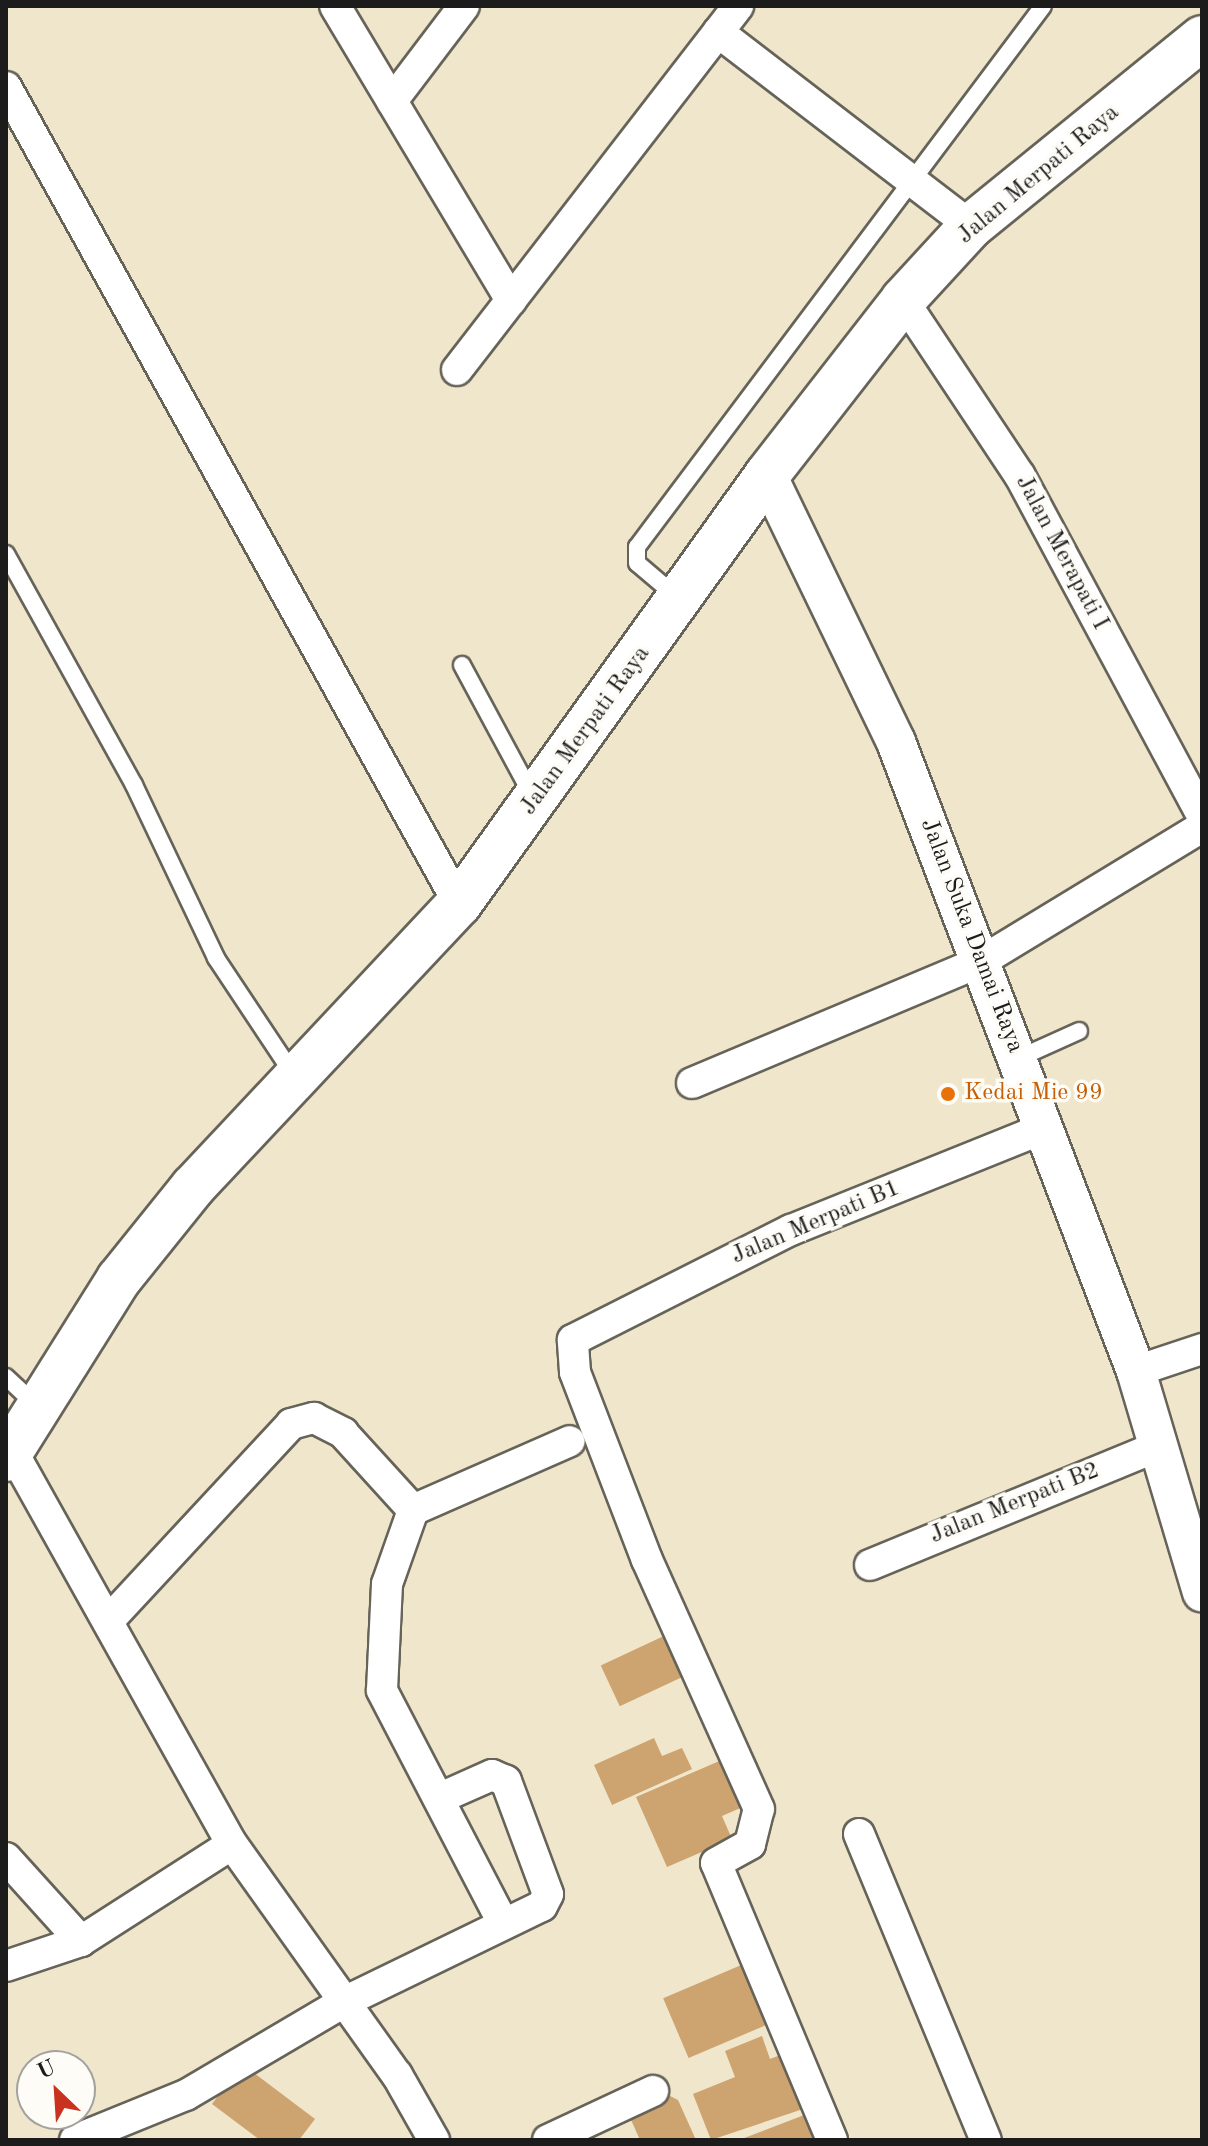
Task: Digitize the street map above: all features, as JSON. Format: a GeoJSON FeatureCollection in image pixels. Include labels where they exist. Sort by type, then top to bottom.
{"type":"FeatureCollection","features":[{"type":"Feature","properties":{"kind":"main road","name":"Jalan Merpati Raya"},"geometry":{"type":"LineString","coordinates":[[9,1454],[119,1279],[193,1187],[459,904],[767,475],[903,300],[971,226],[1202,38]]}},
{"type":"Feature","properties":{"kind":"street"},"geometry":{"type":"LineString","coordinates":[[335,6],[511,300]]}},
{"type":"Feature","properties":{"kind":"street"},"geometry":{"type":"LineString","coordinates":[[392,101],[464,6]]}},
{"type":"Feature","properties":{"kind":"street"},"geometry":{"type":"LineString","coordinates":[[457,370],[738,6]]}},
{"type":"Feature","properties":{"kind":"street"},"geometry":{"type":"LineString","coordinates":[[718,32],[971,226]]}},
{"type":"Feature","properties":{"kind":"street"},"geometry":{"type":"LineString","coordinates":[[6,87],[459,904]]}},
{"type":"Feature","properties":{"kind":"street","name":"Jalan Merapati I"},"geometry":{"type":"LineString","coordinates":[[903,300],[1020,476],[1202,816]]}},
{"type":"Feature","properties":{"kind":"street","name":"Jalan Suka Damai Raya"},"geometry":{"type":"LineString","coordinates":[[767,475],[896,742],[1136,1371],[1161,1445],[1202,1592]]}},
{"type":"Feature","properties":{"kind":"street"},"geometry":{"type":"LineString","coordinates":[[692,1083],[980,962],[1202,827]]}},
{"type":"Feature","properties":{"kind":"street","name":"Jalan Merpati B1"},"geometry":{"type":"LineString","coordinates":[[832,2140],[716,1863],[750,1844],[759,1809],[647,1560],[575,1372],[573,1340],[591,1326],[791,1230],[1045,1128]]}},
{"type":"Feature","properties":{"kind":"street"},"geometry":{"type":"LineString","coordinates":[[1136,1371],[1202,1349]]}},
{"type":"Feature","properties":{"kind":"street"},"geometry":{"type":"LineString","coordinates":[[111,1618],[291,1424],[314,1418],[343,1433],[413,1510]]}},
{"type":"Feature","properties":{"kind":"street"},"geometry":{"type":"LineString","coordinates":[[502,1921],[382,1690],[378,1667],[387,1584],[413,1510],[570,1441]]}},
{"type":"Feature","properties":{"kind":"street","name":"Jalan Merpati B2"},"geometry":{"type":"LineString","coordinates":[[870,1565],[1161,1445]]}},
{"type":"Feature","properties":{"kind":"street"},"geometry":{"type":"LineString","coordinates":[[9,1454],[111,1618],[232,1844],[434,2140]]}},
{"type":"Feature","properties":{"kind":"street"},"geometry":{"type":"LineString","coordinates":[[75,2140],[186,2095],[342,2003],[502,1921],[542,1906],[548,1894],[506,1781],[492,1775],[440,1798]]}},
{"type":"Feature","properties":{"kind":"street"},"geometry":{"type":"LineString","coordinates":[[859,1834],[986,2140]]}},
{"type":"Feature","properties":{"kind":"street"},"geometry":{"type":"LineString","coordinates":[[6,1966],[81,1941],[232,1844]]}},
{"type":"Feature","properties":{"kind":"street"},"geometry":{"type":"LineString","coordinates":[[6,1858],[81,1941]]}},
{"type":"Feature","properties":{"kind":"street"},"geometry":{"type":"LineString","coordinates":[[548,2140],[653,2091]]}},
{"type":"Feature","properties":{"kind":"lane"},"geometry":{"type":"LineString","coordinates":[[680,600],[637,563],[637,547],[1043,6]]}},
{"type":"Feature","properties":{"kind":"lane"},"geometry":{"type":"LineString","coordinates":[[6,554],[134,785],[216,958],[296,1079]]}},
{"type":"Feature","properties":{"kind":"lane"},"geometry":{"type":"LineString","coordinates":[[462,665],[535,802]]}},
{"type":"Feature","properties":{"kind":"lane"},"geometry":{"type":"LineString","coordinates":[[1017,1059],[1079,1031]]}},
{"type":"Feature","properties":{"kind":"lane"},"geometry":{"type":"LineString","coordinates":[[6,1377],[39,1407]]}},
{"type":"Feature","properties":{"kind":"building"},"geometry":{"type":"Polygon","coordinates":[[[666,1635],[685,1676],[620,1706],[601,1665],[666,1635]]]}},
{"type":"Feature","properties":{"kind":"building"},"geometry":{"type":"Polygon","coordinates":[[[654,1738],[662,1756],[682,1748],[692,1769],[612,1805],[594,1765],[654,1738]]]}},
{"type":"Feature","properties":{"kind":"building"},"geometry":{"type":"Polygon","coordinates":[[[724,1759],[745,1806],[722,1816],[732,1839],[667,1867],[636,1797],[724,1759]]]}},
{"type":"Feature","properties":{"kind":"building"},"geometry":{"type":"Polygon","coordinates":[[[746,1963],[771,2023],[689,2058],[663,1998],[746,1963]]]}},
{"type":"Feature","properties":{"kind":"building"},"geometry":{"type":"Polygon","coordinates":[[[762,2036],[770,2059],[788,2052],[809,2107],[711,2140],[693,2094],[735,2077],[725,2051],[762,2036]]]}},
{"type":"Feature","properties":{"kind":"building"},"geometry":{"type":"Polygon","coordinates":[[[242,2064],[315,2119],[299,2140],[260,2140],[212,2104],[242,2064]]]}},
{"type":"Feature","properties":{"kind":"building"},"geometry":{"type":"Polygon","coordinates":[[[668,2095],[678,2100],[696,2140],[640,2140],[628,2113],[668,2095]]]}},
{"type":"Feature","properties":{"kind":"building"},"geometry":{"type":"Polygon","coordinates":[[[812,2112],[822,2140],[739,2140],[812,2112]]]}},
{"type":"Feature","properties":{"kind":"place","name":"Kedai Mie 99"},"geometry":{"type":"Point","coordinates":[948,1094]}}]}
